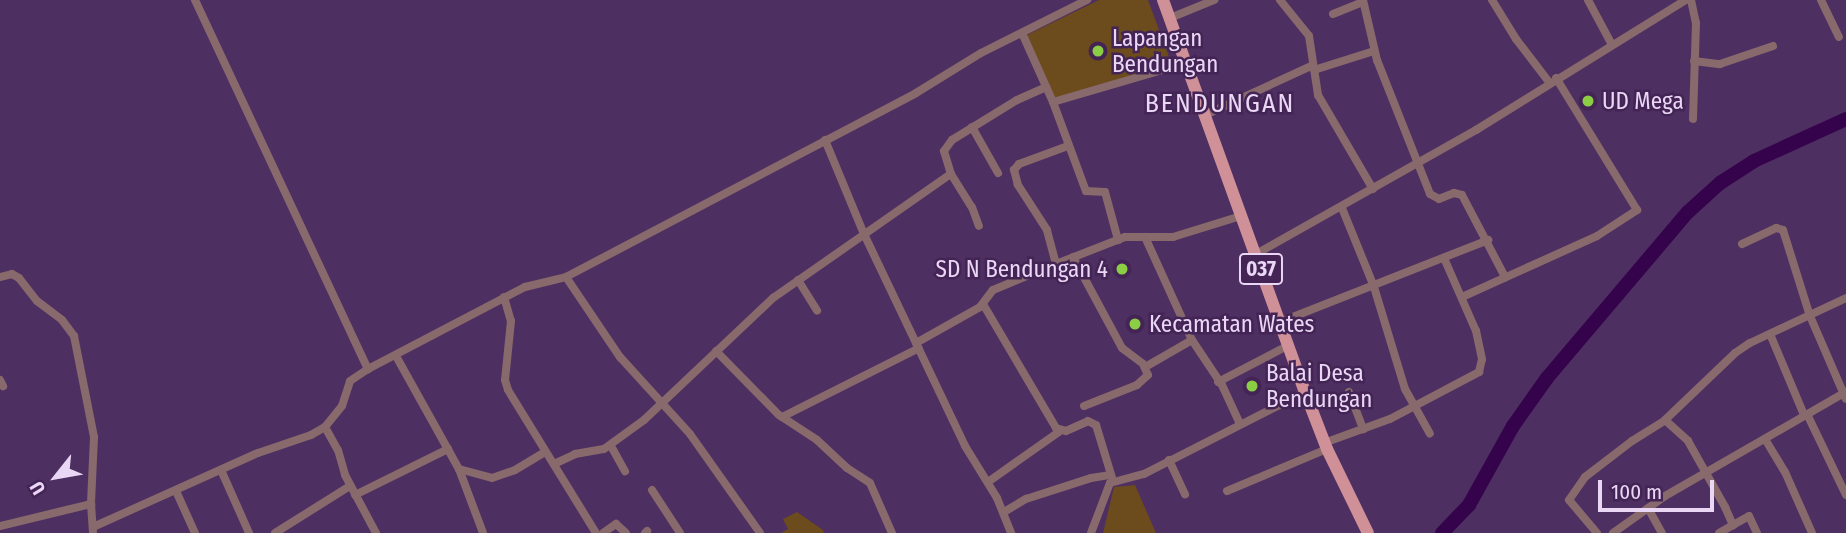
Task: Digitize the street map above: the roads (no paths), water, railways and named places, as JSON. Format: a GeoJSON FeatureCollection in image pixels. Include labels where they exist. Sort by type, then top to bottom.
{"type":"FeatureCollection","features":[{"type":"Feature","properties":{"kind":"main road","name":"037"},"geometry":{"type":"LineString","coordinates":[[1163,0],[1305,392],[1326,446],[1368,533]]}},
{"type":"Feature","properties":{"kind":"street"},"geometry":{"type":"LineString","coordinates":[[195,0],[368,369]]}},
{"type":"Feature","properties":{"kind":"street"},"geometry":{"type":"LineString","coordinates":[[0,277],[12,274],[19,278],[37,301],[62,320],[74,336],[94,437],[91,505],[93,530],[221,470],[325,427],[342,406],[350,381],[368,369],[525,287],[566,277],[1087,0]]}},
{"type":"Feature","properties":{"kind":"street"},"geometry":{"type":"LineString","coordinates":[[1170,18],[1214,0]]}},
{"type":"Feature","properties":{"kind":"street"},"geometry":{"type":"LineString","coordinates":[[1280,0],[1309,36],[1321,102],[1373,189]]}},
{"type":"Feature","properties":{"kind":"street"},"geometry":{"type":"LineString","coordinates":[[1462,297],[1597,236],[1637,210],[1553,80],[1510,31],[1492,0]]}},
{"type":"Feature","properties":{"kind":"street"},"geometry":{"type":"LineString","coordinates":[[1588,0],[1612,45]]}},
{"type":"Feature","properties":{"kind":"street"},"geometry":{"type":"LineString","coordinates":[[1256,254],[1416,165],[1688,0],[1696,23],[1693,119]]}},
{"type":"Feature","properties":{"kind":"street"},"geometry":{"type":"LineString","coordinates":[[1821,0],[1839,37]]}},
{"type":"Feature","properties":{"kind":"street"},"geometry":{"type":"LineString","coordinates":[[1333,15],[1363,1],[1374,51],[1416,165],[1432,197],[1439,199],[1454,193],[1462,195],[1488,240],[1505,277]]}},
{"type":"Feature","properties":{"kind":"street"},"geometry":{"type":"LineString","coordinates":[[1022,33],[1053,102],[1086,191],[1105,192],[1118,240]]}},
{"type":"Feature","properties":{"kind":"street"},"geometry":{"type":"LineString","coordinates":[[1694,61],[1720,64],[1773,46]]}},
{"type":"Feature","properties":{"kind":"street"},"geometry":{"type":"LineString","coordinates":[[1205,114],[1314,67],[1374,51]]}},
{"type":"Feature","properties":{"kind":"street"},"geometry":{"type":"LineString","coordinates":[[1053,102],[1186,63]]}},
{"type":"Feature","properties":{"kind":"street"},"geometry":{"type":"LineString","coordinates":[[979,226],[972,207],[951,174],[944,149],[972,127],[1017,100],[1046,87]]}},
{"type":"Feature","properties":{"kind":"street"},"geometry":{"type":"LineString","coordinates":[[972,127],[998,173]]}},
{"type":"Feature","properties":{"kind":"street"},"geometry":{"type":"LineString","coordinates":[[825,140],[864,234],[965,446],[988,482],[1012,533]]}},
{"type":"Feature","properties":{"kind":"street"},"geometry":{"type":"LineString","coordinates":[[1056,264],[1047,230],[1018,185],[1013,170],[1019,164],[1068,146]]}},
{"type":"Feature","properties":{"kind":"street"},"geometry":{"type":"LineString","coordinates":[[554,464],[575,454],[611,446],[663,404],[752,315],[951,174]]}},
{"type":"Feature","properties":{"kind":"street"},"geometry":{"type":"LineString","coordinates":[[1342,208],[1374,287],[1405,389],[1430,434]]}},
{"type":"Feature","properties":{"kind":"street"},"geometry":{"type":"LineString","coordinates":[[782,417],[918,345],[983,304],[987,294],[999,287],[1118,240],[1191,233],[1241,216]]}},
{"type":"Feature","properties":{"kind":"street"},"geometry":{"type":"LineString","coordinates":[[1613,533],[1707,472],[1805,414],[1845,395],[1810,316],[1783,230],[1776,228],[1742,244]]}},
{"type":"Feature","properties":{"kind":"street"},"geometry":{"type":"LineString","coordinates":[[1145,237],[1192,340],[1240,424]]}},
{"type":"Feature","properties":{"kind":"street"},"geometry":{"type":"LineString","coordinates":[[1280,322],[1488,240]]}},
{"type":"Feature","properties":{"kind":"street"},"geometry":{"type":"LineString","coordinates":[[1073,257],[1122,348],[1145,367],[1148,375],[1145,380],[1084,406]]}},
{"type":"Feature","properties":{"kind":"street"},"geometry":{"type":"LineString","coordinates":[[1227,491],[1473,377],[1482,367],[1476,331],[1444,258]]}},
{"type":"Feature","properties":{"kind":"street"},"geometry":{"type":"LineString","coordinates":[[566,277],[612,347],[715,466],[760,533]]}},
{"type":"Feature","properties":{"kind":"street"},"geometry":{"type":"LineString","coordinates":[[798,280],[817,310]]}},
{"type":"Feature","properties":{"kind":"street"},"geometry":{"type":"LineString","coordinates":[[504,297],[511,329],[505,380],[545,452],[596,533]]}},
{"type":"Feature","properties":{"kind":"street"},"geometry":{"type":"LineString","coordinates":[[1597,533],[1569,500],[1586,477],[1632,441],[1665,420],[1735,354],[1846,298]]}},
{"type":"Feature","properties":{"kind":"street"},"geometry":{"type":"LineString","coordinates":[[983,304],[1060,431]]}},
{"type":"Feature","properties":{"kind":"street"},"geometry":{"type":"LineString","coordinates":[[1770,334],[1805,414],[1846,495]]}},
{"type":"Feature","properties":{"kind":"street"},"geometry":{"type":"LineString","coordinates":[[1145,367],[1192,340]]}},
{"type":"Feature","properties":{"kind":"street"},"geometry":{"type":"LineString","coordinates":[[1217,382],[1289,345]]}},
{"type":"Feature","properties":{"kind":"street"},"geometry":{"type":"LineString","coordinates":[[716,351],[782,417],[817,440],[847,468],[870,483],[892,533]]}},
{"type":"Feature","properties":{"kind":"street"},"geometry":{"type":"LineString","coordinates":[[396,356],[459,468],[483,533]]}},
{"type":"Feature","properties":{"kind":"street"},"geometry":{"type":"LineString","coordinates":[[1003,512],[1027,499],[1091,478],[1138,476],[1305,392]]}},
{"type":"Feature","properties":{"kind":"street"},"geometry":{"type":"LineString","coordinates":[[1349,392],[1363,429]]}},
{"type":"Feature","properties":{"kind":"street"},"geometry":{"type":"LineString","coordinates":[[1665,420],[1688,442],[1707,472],[1733,525]]}},
{"type":"Feature","properties":{"kind":"street"},"geometry":{"type":"LineString","coordinates":[[988,482],[1060,431],[1093,422],[1112,478]]}},
{"type":"Feature","properties":{"kind":"street"},"geometry":{"type":"LineString","coordinates":[[325,427],[338,450],[350,485],[376,533]]}},
{"type":"Feature","properties":{"kind":"street"},"geometry":{"type":"LineString","coordinates":[[1765,439],[1785,472],[1812,533]]}},
{"type":"Feature","properties":{"kind":"street"},"geometry":{"type":"LineString","coordinates":[[611,446],[625,471]]}},
{"type":"Feature","properties":{"kind":"street"},"geometry":{"type":"LineString","coordinates":[[355,495],[448,449]]}},
{"type":"Feature","properties":{"kind":"street"},"geometry":{"type":"LineString","coordinates":[[459,468],[492,478],[515,470],[545,452]]}},
{"type":"Feature","properties":{"kind":"street"},"geometry":{"type":"LineString","coordinates":[[1169,460],[1185,494]]}},
{"type":"Feature","properties":{"kind":"street"},"geometry":{"type":"LineString","coordinates":[[221,470],[249,533]]}},
{"type":"Feature","properties":{"kind":"street"},"geometry":{"type":"LineString","coordinates":[[1091,533],[1105,489],[1112,478]]}},
{"type":"Feature","properties":{"kind":"street"},"geometry":{"type":"LineString","coordinates":[[275,533],[350,485]]}},
{"type":"Feature","properties":{"kind":"street"},"geometry":{"type":"LineString","coordinates":[[652,490],[680,533]]}},
{"type":"Feature","properties":{"kind":"street"},"geometry":{"type":"LineString","coordinates":[[176,491],[195,533]]}},
{"type":"Feature","properties":{"kind":"street"},"geometry":{"type":"LineString","coordinates":[[0,526],[91,505]]}},
{"type":"Feature","properties":{"kind":"street"},"geometry":{"type":"LineString","coordinates":[[1648,508],[1662,533]]}},
{"type":"Feature","properties":{"kind":"street"},"geometry":{"type":"LineString","coordinates":[[1719,533],[1749,516],[1757,533]]}},
{"type":"Feature","properties":{"kind":"street"},"geometry":{"type":"LineString","coordinates":[[603,533],[616,524],[626,533]]}},
{"type":"Feature","properties":{"kind":"waterway"},"geometry":{"type":"LineString","coordinates":[[1442,533],[1469,505],[1513,426],[1547,378],[1688,212],[1720,183],[1754,161],[1846,119]]}},
{"type":"Feature","properties":{"kind":"place","name":"Lapangan Bendungan"},"geometry":{"type":"Point","coordinates":[1098,51]}},
{"type":"Feature","properties":{"kind":"place","name":"UD Mega"},"geometry":{"type":"Point","coordinates":[1588,101]}},
{"type":"Feature","properties":{"kind":"place","name":"SD N Bendungan 4"},"geometry":{"type":"Point","coordinates":[1122,269]}},
{"type":"Feature","properties":{"kind":"place","name":"Kecamatan Wates"},"geometry":{"type":"Point","coordinates":[1135,324]}},
{"type":"Feature","properties":{"kind":"place","name":"Balai Desa Bendungan"},"geometry":{"type":"Point","coordinates":[1252,386]}},
{"type":"Feature","properties":{"kind":"district","name":"BENDUNGAN"},"geometry":{"type":"Point","coordinates":[1220,104]}}]}
